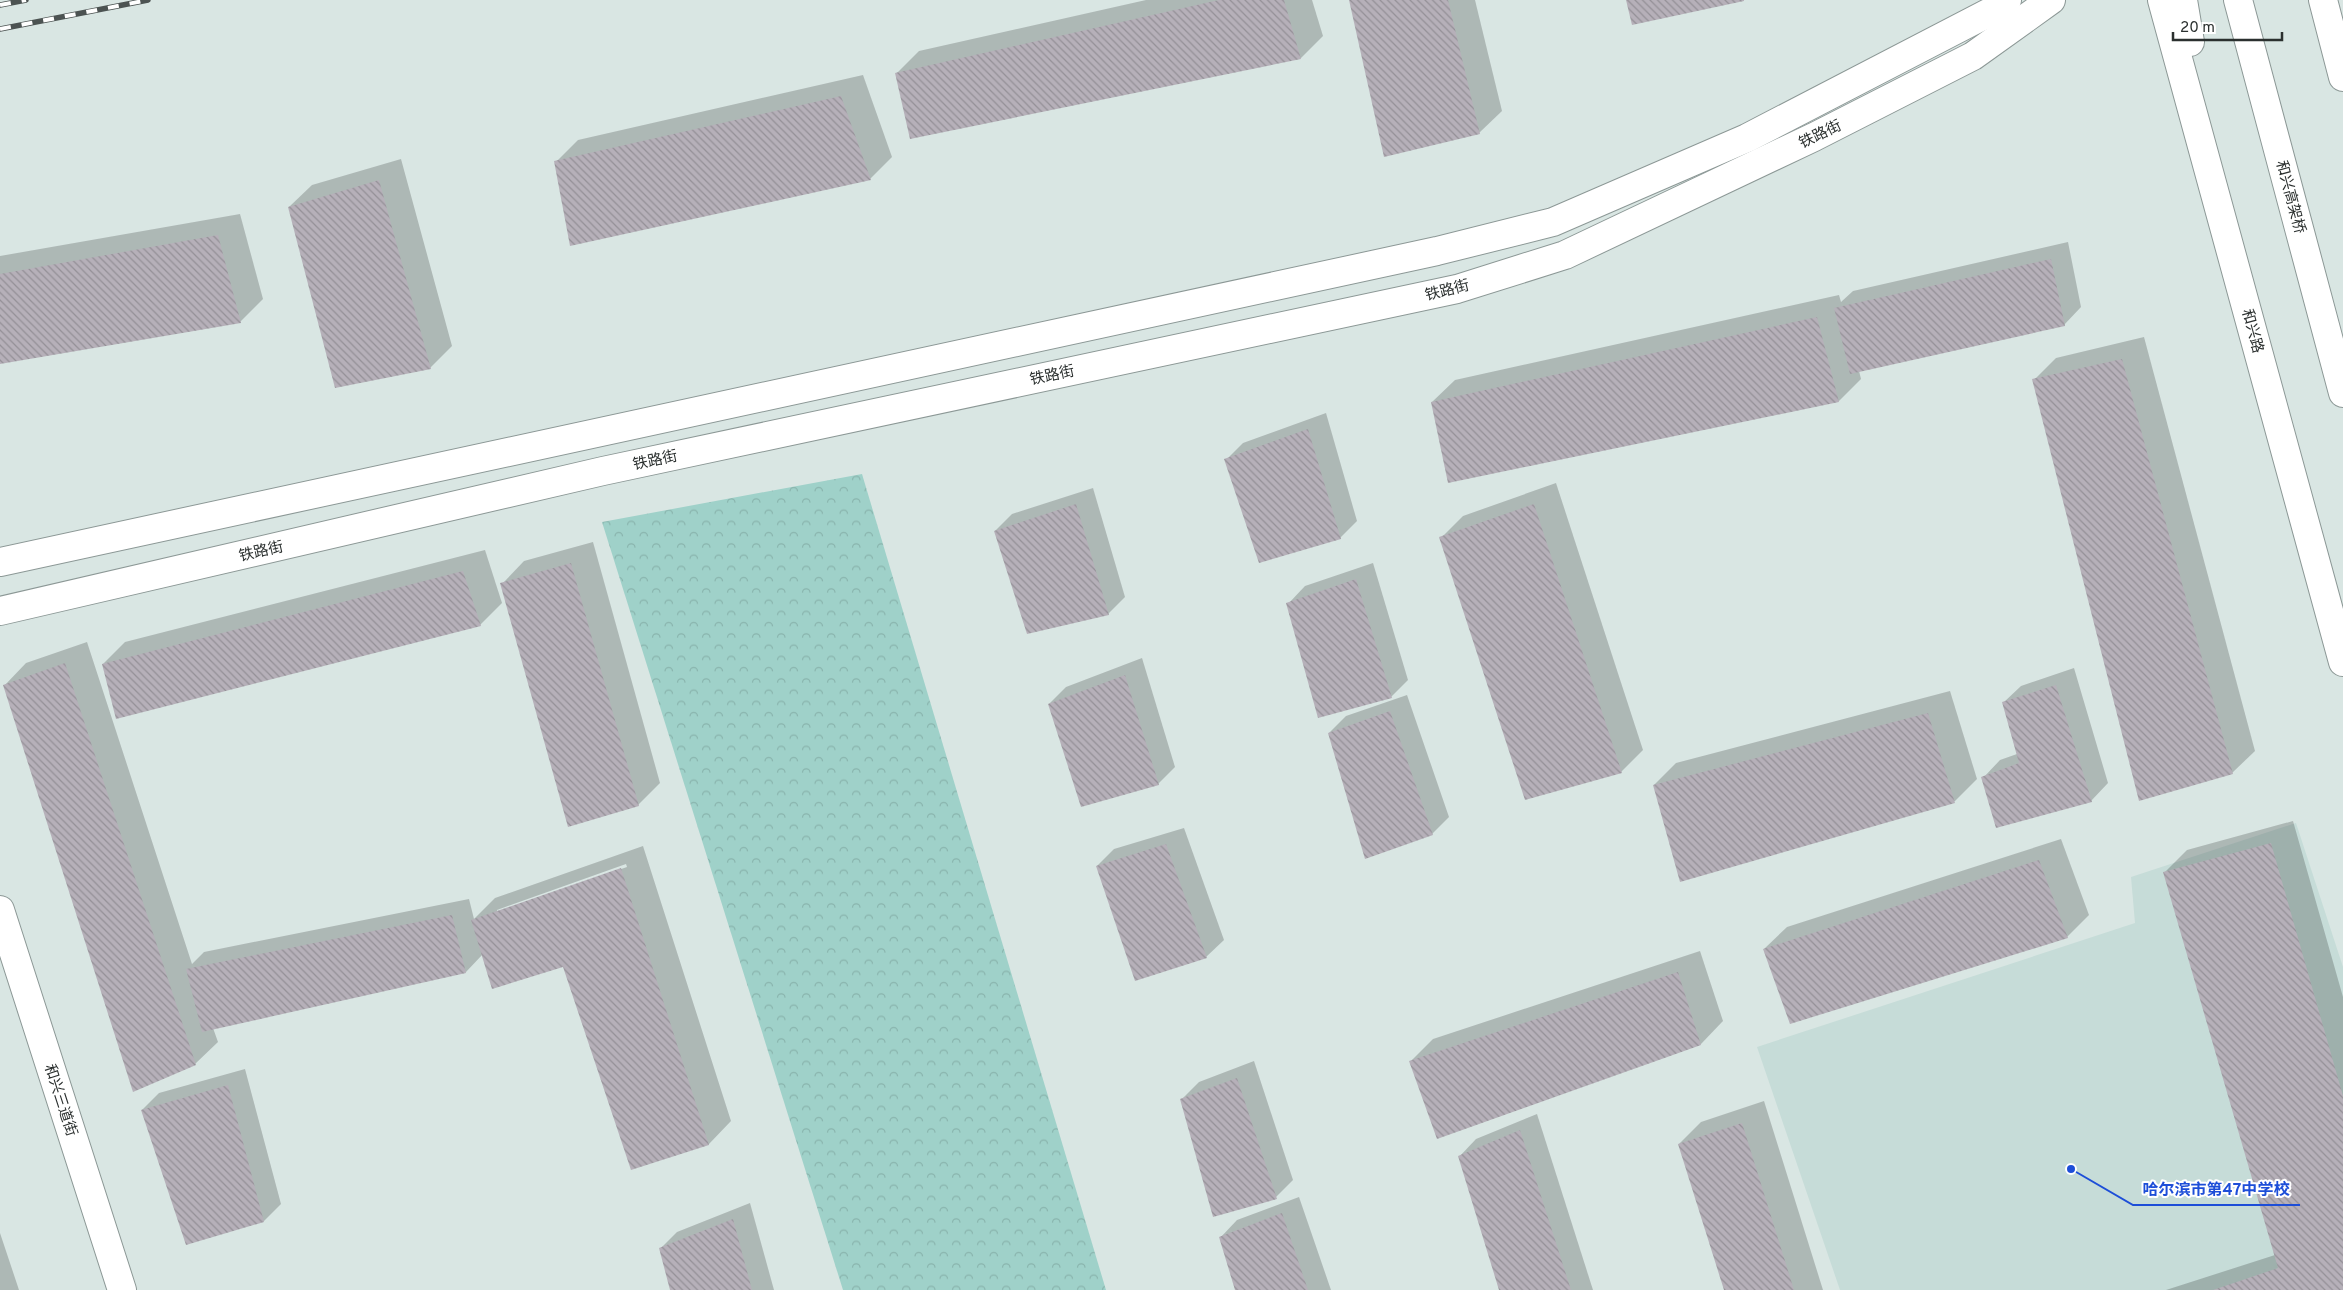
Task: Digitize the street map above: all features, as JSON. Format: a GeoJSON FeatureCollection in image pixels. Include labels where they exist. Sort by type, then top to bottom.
{"type":"FeatureCollection","features":[{"type":"Feature","properties":{"kind":"main road","name":"铁路街"},"geometry":{"type":"LineString","coordinates":[[0,562],[1428,254],[1553,222],[1748,138],[1990,12],[2007,0]]}},
{"type":"Feature","properties":{"kind":"main road","name":"铁路街"},"geometry":{"type":"LineString","coordinates":[[0,611],[603,471],[1457,289],[1565,255],[1814,137],[1973,56],[2051,0]]}},
{"type":"Feature","properties":{"kind":"main road","name":"和兴路"},"geometry":{"type":"LineString","coordinates":[[2162,0],[2343,662]]}},
{"type":"Feature","properties":{"kind":"main road"},"geometry":{"type":"LineString","coordinates":[[2183,0],[2232,254]]}},
{"type":"Feature","properties":{"kind":"main road","name":"和兴高架桥"},"geometry":{"type":"LineString","coordinates":[[2238,0],[2343,393]]}},
{"type":"Feature","properties":{"kind":"main road"},"geometry":{"type":"LineString","coordinates":[[2323,0],[2343,77]]}},
{"type":"Feature","properties":{"kind":"main road","name":"和兴三道街"},"geometry":{"type":"LineString","coordinates":[[0,910],[122,1290]]}},
{"type":"Feature","properties":{"kind":"shaded area"},"geometry":{"type":"Polygon","coordinates":[[[2296,823],[2343,967],[2343,1290],[1840,1290],[1757,1047],[2135,923],[2131,877],[2296,823]]]}},
{"type":"Feature","properties":{"kind":"green space"},"geometry":{"type":"Polygon","coordinates":[[[862,474],[1106,1290],[843,1290],[602,522],[862,474]]]}},
{"type":"Feature","properties":{"kind":"building"},"geometry":{"type":"Polygon","coordinates":[[[1219,0],[1284,0],[1301,59],[910,139],[895,73],[1219,0]]]}},
{"type":"Feature","properties":{"kind":"building"},"geometry":{"type":"Polygon","coordinates":[[[1349,0],[1448,0],[1480,134],[1384,157],[1349,0]]]}},
{"type":"Feature","properties":{"kind":"building"},"geometry":{"type":"Polygon","coordinates":[[[1626,0],[1744,0],[1744,1],[1632,25],[1626,0]]]}},
{"type":"Feature","properties":{"kind":"building"},"geometry":{"type":"Polygon","coordinates":[[[841,96],[871,180],[570,246],[554,161],[841,96]]]}},
{"type":"Feature","properties":{"kind":"building"},"geometry":{"type":"Polygon","coordinates":[[[379,180],[431,369],[335,388],[288,207],[379,180]]]}},
{"type":"Feature","properties":{"kind":"building"},"geometry":{"type":"Polygon","coordinates":[[[218,235],[241,323],[0,364],[0,274],[218,235]]]}},
{"type":"Feature","properties":{"kind":"building"},"geometry":{"type":"Polygon","coordinates":[[[2051,259],[2065,326],[1850,374],[1834,308],[2051,259]]]}},
{"type":"Feature","properties":{"kind":"building"},"geometry":{"type":"Polygon","coordinates":[[[1817,317],[1839,402],[1448,483],[1431,402],[1817,317]]]}},
{"type":"Feature","properties":{"kind":"building"},"geometry":{"type":"Polygon","coordinates":[[[2122,359],[2233,774],[2139,801],[2032,379],[2122,359]]]}},
{"type":"Feature","properties":{"kind":"building"},"geometry":{"type":"Polygon","coordinates":[[[1308,429],[1341,539],[1259,563],[1224,459],[1308,429]]]}},
{"type":"Feature","properties":{"kind":"building"},"geometry":{"type":"Polygon","coordinates":[[[1076,504],[1109,615],[1027,634],[994,531],[1076,504]]]}},
{"type":"Feature","properties":{"kind":"building"},"geometry":{"type":"Polygon","coordinates":[[[1534,504],[1622,773],[1525,800],[1439,537],[1534,504]]]}},
{"type":"Feature","properties":{"kind":"building"},"geometry":{"type":"Polygon","coordinates":[[[571,563],[639,806],[568,827],[500,583],[571,563]]]}},
{"type":"Feature","properties":{"kind":"building"},"geometry":{"type":"Polygon","coordinates":[[[463,571],[481,626],[116,719],[102,664],[463,571]]]}},
{"type":"Feature","properties":{"kind":"building"},"geometry":{"type":"Polygon","coordinates":[[[1356,579],[1392,698],[1318,718],[1286,603],[1356,579]]]}},
{"type":"Feature","properties":{"kind":"building"},"geometry":{"type":"Polygon","coordinates":[[[65,663],[196,1065],[133,1092],[3,685],[65,663]]]}},
{"type":"Feature","properties":{"kind":"building"},"geometry":{"type":"Polygon","coordinates":[[[1125,675],[1159,785],[1081,807],[1048,704],[1125,675]]]}},
{"type":"Feature","properties":{"kind":"building"},"geometry":{"type":"Polygon","coordinates":[[[2056,685],[2092,802],[1996,828],[1981,777],[2019,763],[2002,702],[2056,685]]]}},
{"type":"Feature","properties":{"kind":"building"},"geometry":{"type":"Polygon","coordinates":[[[1390,711],[1433,835],[1365,859],[1328,733],[1390,711]]]}},
{"type":"Feature","properties":{"kind":"building"},"geometry":{"type":"Polygon","coordinates":[[[1928,713],[1955,803],[1680,882],[1653,785],[1928,713]]]}},
{"type":"Feature","properties":{"kind":"building"},"geometry":{"type":"Polygon","coordinates":[[[2271,843],[2343,1096],[2343,1290],[2213,1290],[2278,1268],[2163,872],[2271,843]]]}},
{"type":"Feature","properties":{"kind":"building"},"geometry":{"type":"Polygon","coordinates":[[[1166,844],[1207,958],[1135,981],[1096,866],[1166,844]]]}},
{"type":"Feature","properties":{"kind":"building"},"geometry":{"type":"Polygon","coordinates":[[[2039,860],[2068,938],[1790,1024],[1763,949],[2039,860]]]}},
{"type":"Feature","properties":{"kind":"building"},"geometry":{"type":"Polygon","coordinates":[[[621,868],[709,1145],[631,1170],[563,967],[492,989],[471,920],[621,868]]]}},
{"type":"Feature","properties":{"kind":"building"},"geometry":{"type":"Polygon","coordinates":[[[452,915],[466,973],[202,1032],[186,969],[452,915]]]}},
{"type":"Feature","properties":{"kind":"building"},"geometry":{"type":"Polygon","coordinates":[[[1678,972],[1701,1045],[1437,1139],[1409,1061],[1678,972]]]}},
{"type":"Feature","properties":{"kind":"building"},"geometry":{"type":"Polygon","coordinates":[[[1237,1078],[1277,1199],[1213,1217],[1180,1099],[1237,1078]]]}},
{"type":"Feature","properties":{"kind":"building"},"geometry":{"type":"Polygon","coordinates":[[[228,1085],[264,1222],[186,1245],[141,1110],[228,1085]]]}},
{"type":"Feature","properties":{"kind":"building"},"geometry":{"type":"Polygon","coordinates":[[[1742,1123],[1794,1290],[1724,1290],[1678,1144],[1742,1123]]]}},
{"type":"Feature","properties":{"kind":"building"},"geometry":{"type":"Polygon","coordinates":[[[1520,1130],[1571,1290],[1499,1290],[1458,1156],[1520,1130]]]}},
{"type":"Feature","properties":{"kind":"building"},"geometry":{"type":"Polygon","coordinates":[[[1282,1213],[1308,1290],[1235,1290],[1219,1237],[1282,1213]]]}},
{"type":"Feature","properties":{"kind":"building"},"geometry":{"type":"Polygon","coordinates":[[[733,1219],[752,1290],[670,1290],[659,1248],[733,1219]]]}},
{"type":"Feature","properties":{"kind":"railway"},"geometry":{"type":"LineString","coordinates":[[0,5],[26,0]]}},
{"type":"Feature","properties":{"kind":"railway"},"geometry":{"type":"LineString","coordinates":[[0,29],[148,0]]}},
{"type":"Feature","properties":{"kind":"place","name":"哈尔滨市第47中学校"},"geometry":{"type":"Point","coordinates":[2071,1169]}}]}
